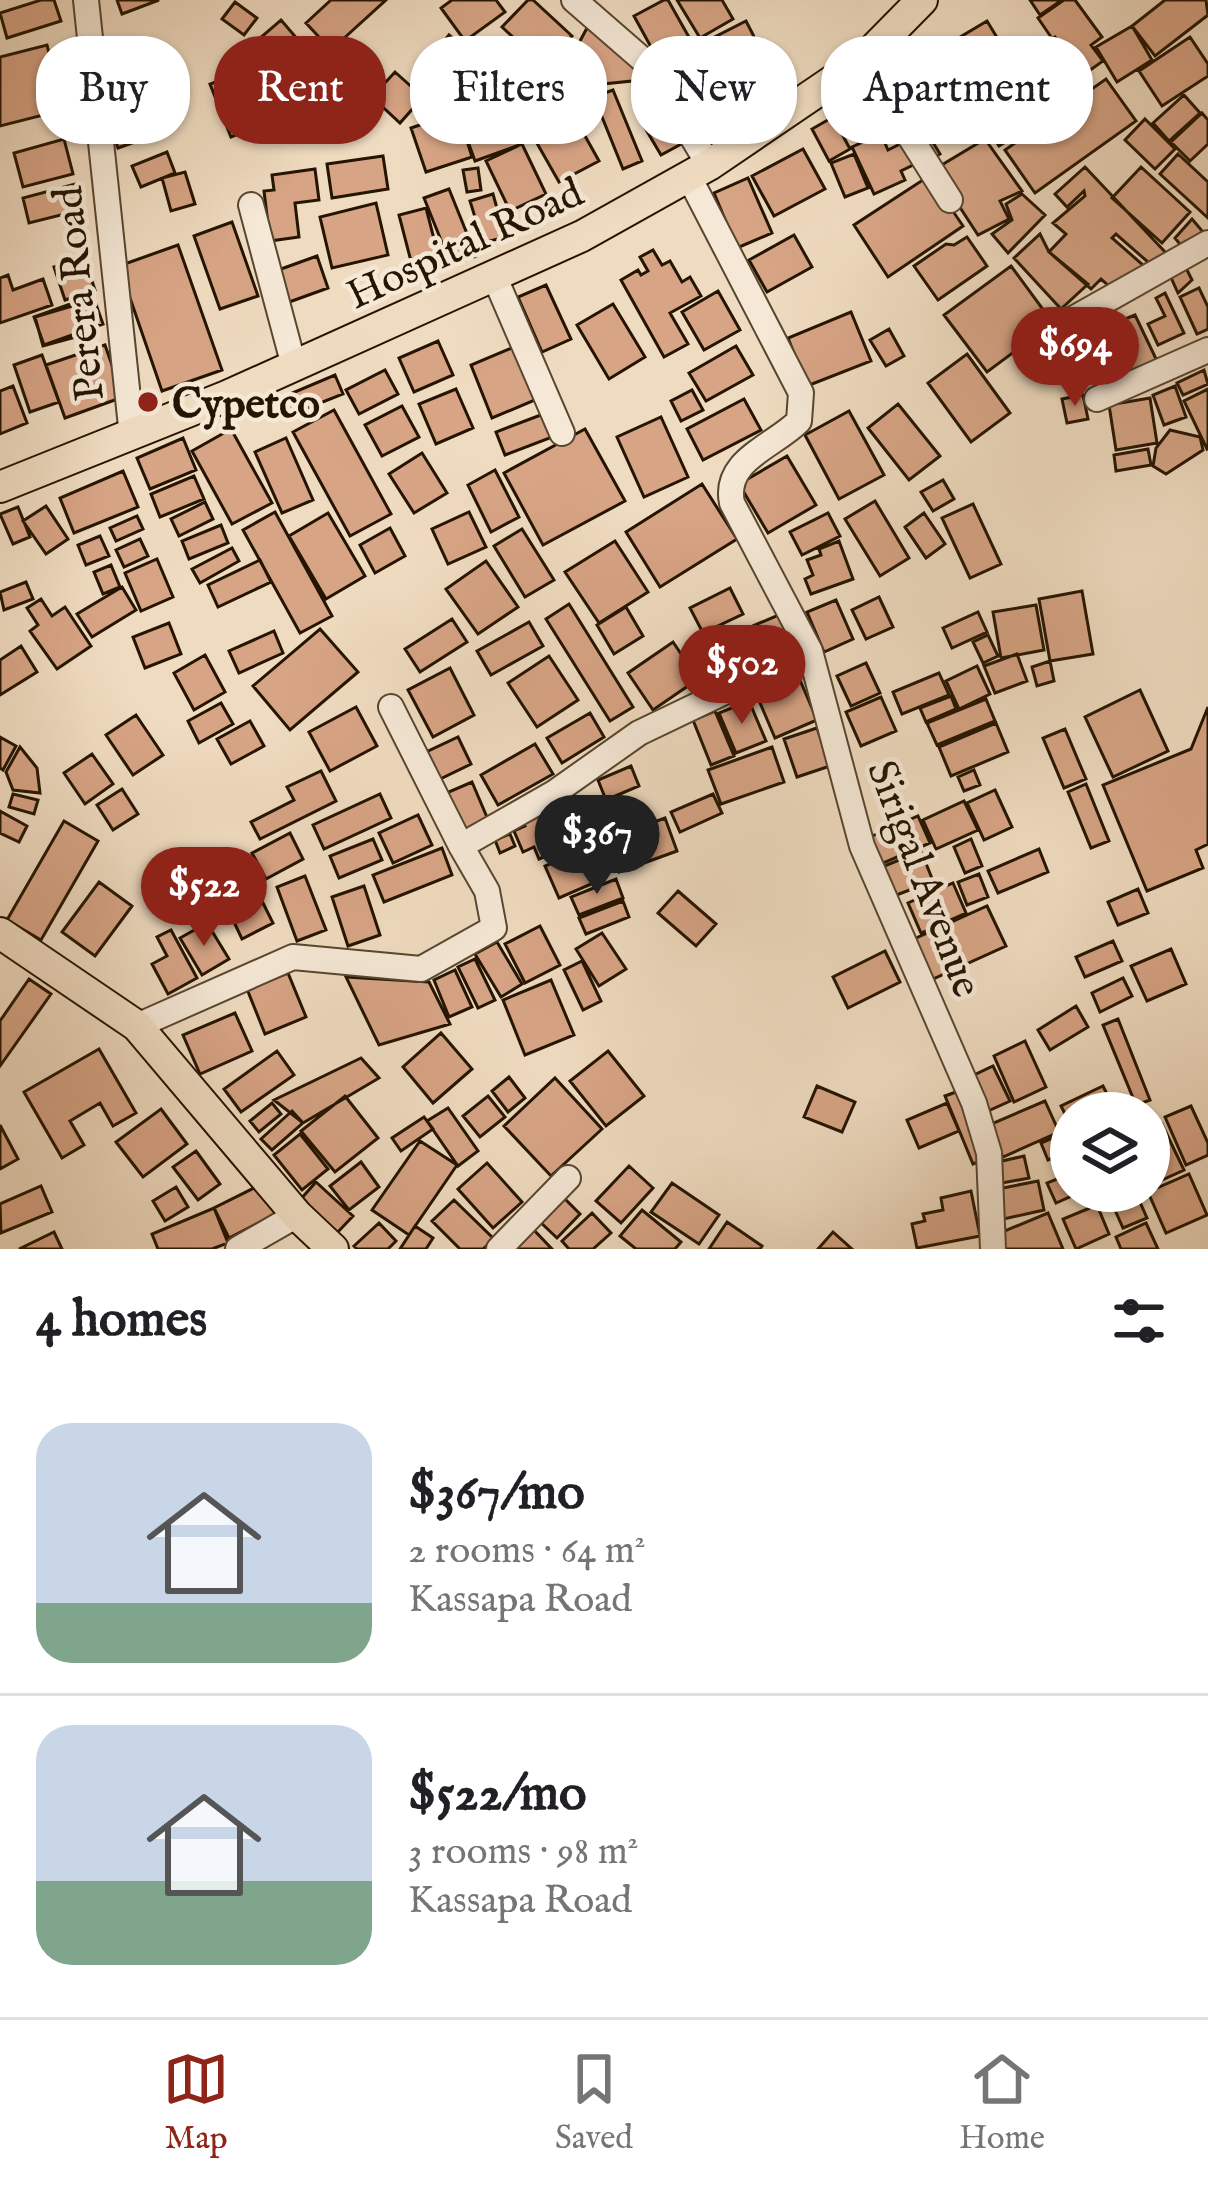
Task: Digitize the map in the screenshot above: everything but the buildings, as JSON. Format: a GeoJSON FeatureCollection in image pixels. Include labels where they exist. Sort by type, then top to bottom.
{"type":"FeatureCollection","features":[{"type":"Feature","properties":{"kind":"main road","name":"Hospital Road"},"geometry":{"type":"LineString","coordinates":[[887,36],[922,0]]}},
{"type":"Feature","properties":{"kind":"main road","name":"Hospital Road"},"geometry":{"type":"LineString","coordinates":[[0,487],[132,436],[495,278],[699,171],[821,89]]}},
{"type":"Feature","properties":{"kind":"main road"},"geometry":{"type":"LineString","coordinates":[[0,932],[137,1026],[296,1215],[334,1249]]}},
{"type":"Feature","properties":{"kind":"street","name":"Perera Road"},"geometry":{"type":"LineString","coordinates":[[86,0],[132,436]]}},
{"type":"Feature","properties":{"kind":"street"},"geometry":{"type":"LineString","coordinates":[[574,0],[650,66],[699,171]]}},
{"type":"Feature","properties":{"kind":"street"},"geometry":{"type":"LineString","coordinates":[[915,144],[950,200]]}},
{"type":"Feature","properties":{"kind":"street","name":"Sirigal Avenue"},"geometry":{"type":"LineString","coordinates":[[699,171],[801,393],[799,421],[746,460],[728,486],[732,503],[810,651],[862,846],[974,1102],[989,1153],[992,1249]]}},
{"type":"Feature","properties":{"kind":"street"},"geometry":{"type":"LineString","coordinates":[[251,205],[295,366]]}},
{"type":"Feature","properties":{"kind":"street"},"geometry":{"type":"LineString","coordinates":[[1073,319],[1208,243]]}},
{"type":"Feature","properties":{"kind":"street"},"geometry":{"type":"LineString","coordinates":[[495,278],[562,433]]}},
{"type":"Feature","properties":{"kind":"street"},"geometry":{"type":"LineString","coordinates":[[1097,399],[1208,350]]}},
{"type":"Feature","properties":{"kind":"street"},"geometry":{"type":"LineString","coordinates":[[461,846],[554,793],[639,733],[810,651]]}},
{"type":"Feature","properties":{"kind":"street"},"geometry":{"type":"LineString","coordinates":[[137,1026],[293,957],[421,969],[494,928],[487,891],[391,707]]}},
{"type":"Feature","properties":{"kind":"street"},"geometry":{"type":"LineString","coordinates":[[500,1249],[568,1178]]}},
{"type":"Feature","properties":{"kind":"street"},"geometry":{"type":"LineString","coordinates":[[238,1249],[296,1215]]}},
{"type":"Feature","properties":{"kind":"place","name":"Cypetco"},"geometry":{"type":"Point","coordinates":[148,402]}}]}
